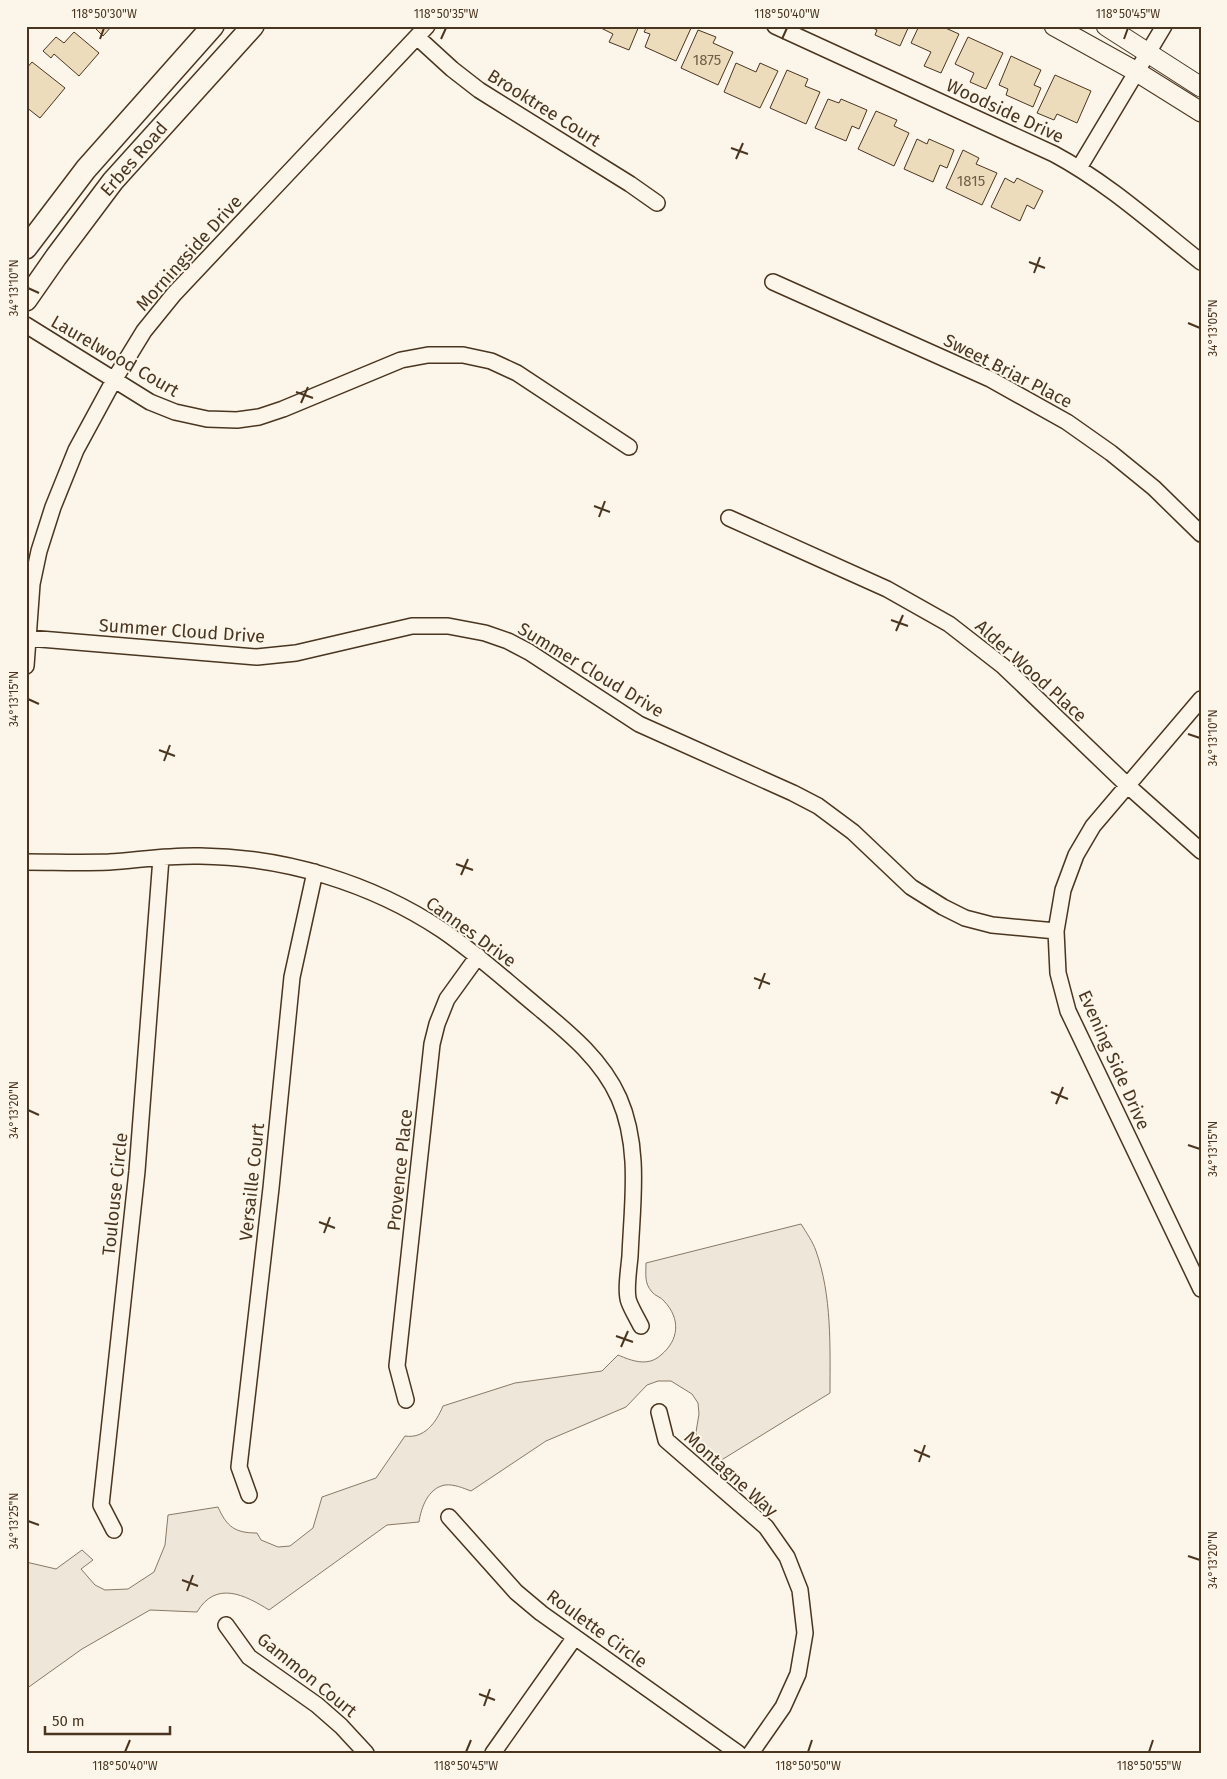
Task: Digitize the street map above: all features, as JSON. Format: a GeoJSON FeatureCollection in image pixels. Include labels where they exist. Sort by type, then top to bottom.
{"type":"FeatureCollection","features":[{"type":"Feature","properties":{"kind":"main road","name":"Erbes Road"},"geometry":{"type":"LineString","coordinates":[[26,248],[86,169],[213,26]]}},
{"type":"Feature","properties":{"kind":"main road","name":"Erbes Road"},"geometry":{"type":"LineString","coordinates":[[26,300],[114,181],[252,26]]}},
{"type":"Feature","properties":{"kind":"street","name":"Woodside Drive"},"geometry":{"type":"LineString","coordinates":[[775,26],[1054,154],[1079,168],[1111,190],[1201,262]]}},
{"type":"Feature","properties":{"kind":"street"},"geometry":{"type":"LineString","coordinates":[[1054,26],[1137,72],[1201,112]]}},
{"type":"Feature","properties":{"kind":"street"},"geometry":{"type":"LineString","coordinates":[[1106,26],[1201,87]]}},
{"type":"Feature","properties":{"kind":"street"},"geometry":{"type":"LineString","coordinates":[[1079,168],[1164,26]]}},
{"type":"Feature","properties":{"kind":"street","name":"Brooktree Court"},"geometry":{"type":"LineString","coordinates":[[422,31],[452,69],[479,90],[630,184],[657,204]]}},
{"type":"Feature","properties":{"kind":"street","name":"Morningside Drive"},"geometry":{"type":"LineString","coordinates":[[26,666],[32,584],[39,551],[50,516],[76,450],[114,380],[144,331],[174,294],[422,31]]}},
{"type":"Feature","properties":{"kind":"street","name":"Sweet Briar Place"},"geometry":{"type":"LineString","coordinates":[[772,282],[990,379],[1066,422],[1111,453],[1154,488],[1201,534]]}},
{"type":"Feature","properties":{"kind":"street","name":"Laurelwood Court"},"geometry":{"type":"LineString","coordinates":[[26,325],[150,402],[175,412],[207,419],[237,420],[259,417],[283,409],[401,360],[428,355],[463,355],[492,362],[517,373],[629,447]]}},
{"type":"Feature","properties":{"kind":"street","name":"Alder Wood Place"},"geometry":{"type":"LineString","coordinates":[[729,518],[887,589],[949,624],[1003,666],[1127,786],[1201,851]]}},
{"type":"Feature","properties":{"kind":"street","name":"Summer Cloud Drive"},"geometry":{"type":"LineString","coordinates":[[28,638],[257,657],[296,653],[412,626],[448,626],[485,633],[508,641],[529,652],[639,724],[818,806],[853,832],[911,887],[943,907],[966,918],[992,925],[1056,931]]}},
{"type":"Feature","properties":{"kind":"street","name":"Evening Side Drive"},"geometry":{"type":"LineString","coordinates":[[1201,699],[1093,826],[1076,855],[1063,890],[1056,931],[1058,973],[1068,1011],[1201,1289]]}},
{"type":"Feature","properties":{"kind":"street","name":"Cannes Drive"},"geometry":{"type":"LineString","coordinates":[[26,862],[106,862],[198,856],[276,863],[315,872],[360,888],[403,907],[440,929],[478,956],[585,1048],[604,1072],[619,1098],[630,1133],[634,1169],[628,1300],[641,1326]]}},
{"type":"Feature","properties":{"kind":"street","name":"Toulouse Circle"},"geometry":{"type":"LineString","coordinates":[[114,1530],[101,1505],[137,1171],[161,858]]}},
{"type":"Feature","properties":{"kind":"street","name":"Versaille Court"},"geometry":{"type":"LineString","coordinates":[[249,1495],[239,1467],[240,1457],[270,1198],[292,977],[315,872]]}},
{"type":"Feature","properties":{"kind":"street","name":"Provence Place"},"geometry":{"type":"LineString","coordinates":[[406,1400],[397,1366],[432,1044],[437,1024],[447,999],[478,956]]}},
{"type":"Feature","properties":{"kind":"street","name":"Montagne Way"},"geometry":{"type":"LineString","coordinates":[[659,1412],[666,1440],[766,1527],[787,1557],[800,1590],[805,1633],[798,1674],[783,1707],[752,1753]]}},
{"type":"Feature","properties":{"kind":"street","name":"Roulette Circle"},"geometry":{"type":"LineString","coordinates":[[449,1517],[516,1592],[541,1613],[738,1753]]}},
{"type":"Feature","properties":{"kind":"street","name":"Gammon Court"},"geometry":{"type":"LineString","coordinates":[[226,1625],[249,1657],[317,1705],[341,1726],[366,1753]]}},
{"type":"Feature","properties":{"kind":"street"},"geometry":{"type":"LineString","coordinates":[[493,1753],[575,1637]]}},
{"type":"Feature","properties":{"kind":"shaded area"},"geometry":{"type":"Polygon","coordinates":[[[801,1224],[815,1248],[825,1286],[829,1321],[830,1393],[715,1464],[697,1443],[698,1403],[692,1394],[671,1381],[658,1381],[647,1385],[626,1407],[546,1441],[471,1491],[452,1485],[439,1487],[426,1499],[419,1522],[387,1525],[269,1610],[250,1599],[231,1593],[222,1593],[213,1596],[205,1602],[197,1612],[150,1610],[82,1649],[26,1689],[26,1562],[56,1569],[82,1550],[93,1560],[81,1569],[95,1585],[105,1590],[128,1589],[154,1572],[165,1545],[168,1515],[218,1507],[225,1520],[233,1528],[243,1532],[257,1533],[261,1540],[278,1547],[290,1546],[313,1528],[322,1497],[376,1478],[405,1436],[418,1435],[424,1432],[433,1424],[443,1406],[515,1383],[602,1371],[618,1355],[640,1362],[656,1359],[671,1343],[676,1329],[673,1315],[669,1308],[663,1300],[649,1289],[646,1278],[646,1263],[801,1224]]]}},
{"type":"Feature","properties":{"kind":"building"},"geometry":{"type":"Polygon","coordinates":[[[93,26],[112,26],[103,36],[93,26]]]}},
{"type":"Feature","properties":{"kind":"building"},"geometry":{"type":"Polygon","coordinates":[[[602,26],[639,26],[629,50],[609,42],[613,34],[601,28],[602,26]]]}},
{"type":"Feature","properties":{"kind":"building"},"geometry":{"type":"Polygon","coordinates":[[[647,26],[665,26],[670,28],[670,26],[692,26],[676,61],[645,47],[650,34],[644,32],[647,26]]]}},
{"type":"Feature","properties":{"kind":"building"},"geometry":{"type":"Polygon","coordinates":[[[869,26],[909,26],[900,46],[875,35],[877,30],[869,26]]]}},
{"type":"Feature","properties":{"kind":"building"},"geometry":{"type":"Polygon","coordinates":[[[919,26],[941,26],[959,34],[941,73],[924,66],[931,52],[911,43],[919,26]]]}},
{"type":"Feature","properties":{"kind":"building"},"geometry":{"type":"Polygon","coordinates":[[[698,30],[716,37],[713,43],[733,52],[718,85],[681,68],[698,30]]]}},
{"type":"Feature","properties":{"kind":"building"},"geometry":{"type":"Polygon","coordinates":[[[74,32],[99,53],[79,76],[54,54],[51,58],[43,51],[56,37],[64,43],[74,32]]]}},
{"type":"Feature","properties":{"kind":"building"},"geometry":{"type":"Polygon","coordinates":[[[968,37],[1003,53],[986,89],[970,82],[974,73],[955,64],[968,37]]]}},
{"type":"Feature","properties":{"kind":"building"},"geometry":{"type":"Polygon","coordinates":[[[1011,56],[1041,70],[1034,85],[1041,88],[1033,107],[1006,95],[1008,89],[999,85],[1011,56]]]}},
{"type":"Feature","properties":{"kind":"building"},"geometry":{"type":"Polygon","coordinates":[[[32,62],[65,88],[40,118],[26,107],[26,69],[32,62]]]}},
{"type":"Feature","properties":{"kind":"building"},"geometry":{"type":"Polygon","coordinates":[[[736,63],[756,72],[760,63],[778,71],[760,108],[724,92],[736,63]]]}},
{"type":"Feature","properties":{"kind":"building"},"geometry":{"type":"Polygon","coordinates":[[[787,70],[808,79],[805,86],[820,92],[806,124],[770,108],[787,70]]]}},
{"type":"Feature","properties":{"kind":"building"},"geometry":{"type":"Polygon","coordinates":[[[1055,75],[1091,91],[1077,123],[1057,114],[1054,120],[1037,113],[1055,75]]]}},
{"type":"Feature","properties":{"kind":"building"},"geometry":{"type":"Polygon","coordinates":[[[828,99],[839,103],[841,99],[867,110],[859,129],[852,126],[846,141],[815,128],[828,99]]]}},
{"type":"Feature","properties":{"kind":"building"},"geometry":{"type":"Polygon","coordinates":[[[876,111],[897,120],[894,126],[909,133],[894,166],[858,149],[876,111]]]}},
{"type":"Feature","properties":{"kind":"building"},"geometry":{"type":"Polygon","coordinates":[[[917,139],[927,144],[929,139],[954,150],[947,168],[940,165],[933,182],[904,169],[917,139]]]}},
{"type":"Feature","properties":{"kind":"building"},"geometry":{"type":"Polygon","coordinates":[[[963,150],[979,158],[976,164],[997,173],[982,205],[946,188],[963,150]]]}},
{"type":"Feature","properties":{"kind":"building"},"geometry":{"type":"Polygon","coordinates":[[[1005,178],[1014,183],[1017,178],[1043,191],[1034,209],[1027,205],[1020,221],[991,207],[1005,178]]]}}]}
